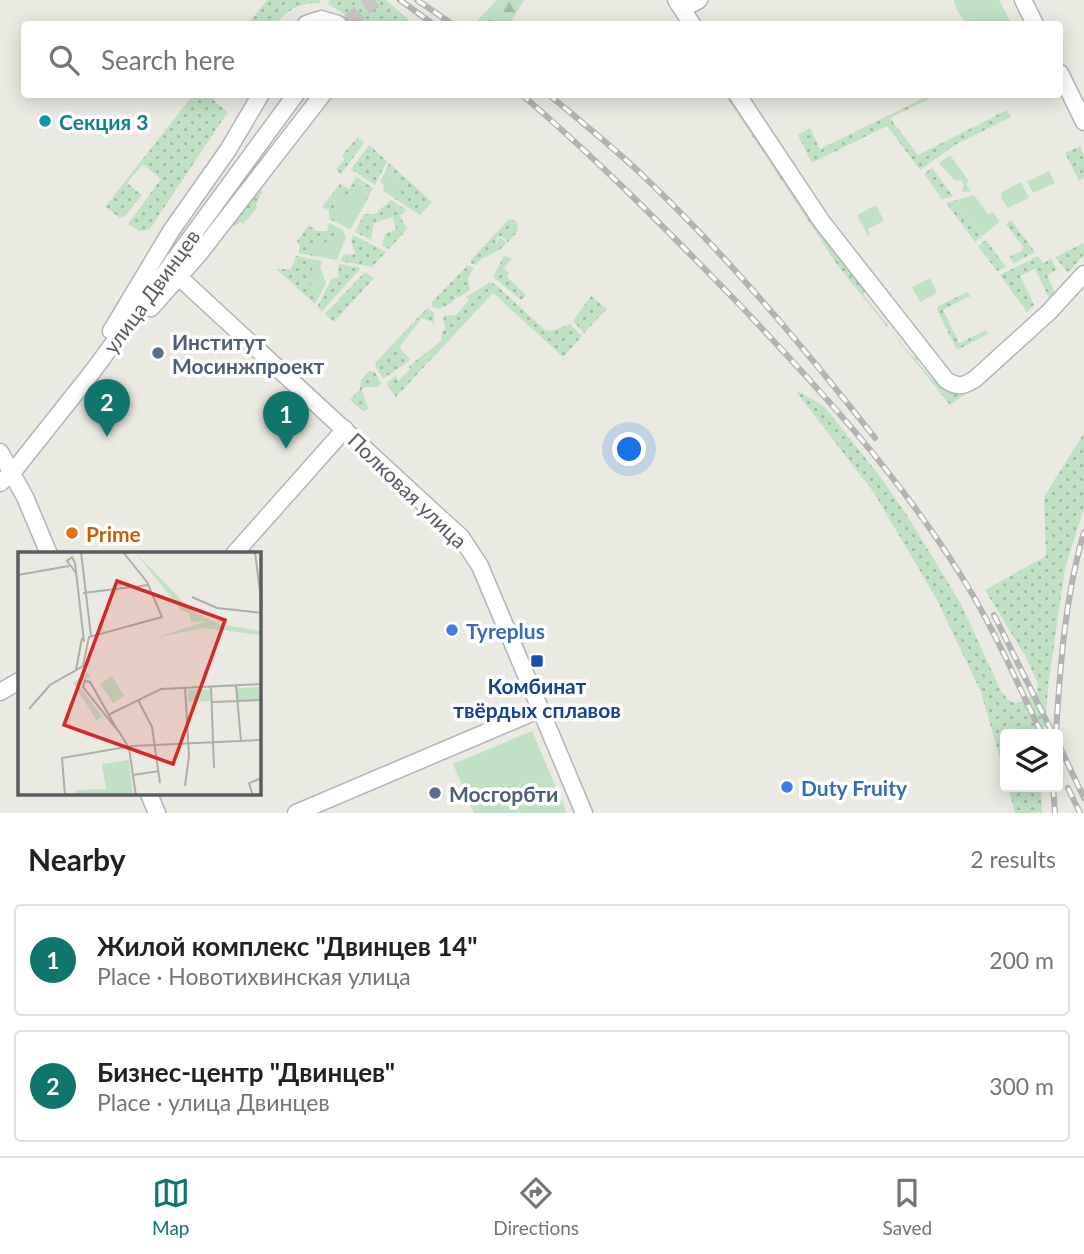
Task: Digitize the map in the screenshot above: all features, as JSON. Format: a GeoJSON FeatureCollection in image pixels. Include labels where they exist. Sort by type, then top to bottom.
{"type":"FeatureCollection","features":[{"type":"Feature","properties":{"kind":"street"},"geometry":{"type":"LineString","coordinates":[[690,21],[679,4],[699,0]]}},
{"type":"Feature","properties":{"kind":"street"},"geometry":{"type":"LineString","coordinates":[[1023,0],[1034,21]]}},
{"type":"Feature","properties":{"kind":"street"},"geometry":{"type":"LineString","coordinates":[[1063,81],[1084,122]]}},
{"type":"Feature","properties":{"kind":"street"},"geometry":{"type":"LineString","coordinates":[[93,371],[105,340],[171,231],[222,159],[259,98]]}},
{"type":"Feature","properties":{"kind":"street","name":"улица Двинцев"},"geometry":{"type":"LineString","coordinates":[[6,478],[93,371],[293,98]]}},
{"type":"Feature","properties":{"kind":"street"},"geometry":{"type":"LineString","coordinates":[[93,371],[112,355],[179,277],[320,98]]}},
{"type":"Feature","properties":{"kind":"street"},"geometry":{"type":"LineString","coordinates":[[740,98],[822,222],[946,380],[955,386],[965,385],[975,379],[1049,313],[1084,274]]}},
{"type":"Feature","properties":{"kind":"street","name":"Полковая улица"},"geometry":{"type":"LineString","coordinates":[[173,261],[179,277],[461,537],[472,552],[584,813]]}},
{"type":"Feature","properties":{"kind":"street"},"geometry":{"type":"LineString","coordinates":[[236,552],[345,429]]}},
{"type":"Feature","properties":{"kind":"street"},"geometry":{"type":"LineString","coordinates":[[0,452],[6,478],[48,552]]}},
{"type":"Feature","properties":{"kind":"street"},"geometry":{"type":"LineString","coordinates":[[0,692],[18,682]]}},
{"type":"Feature","properties":{"kind":"street"},"geometry":{"type":"LineString","coordinates":[[296,813],[541,709]]}},
{"type":"Feature","properties":{"kind":"street"},"geometry":{"type":"LineString","coordinates":[[150,796],[157,813]]}},
{"type":"Feature","properties":{"kind":"green space"},"geometry":{"type":"Polygon","coordinates":[[[267,0],[321,0],[320,3],[295,8],[279,21],[250,21],[267,0]]]}},
{"type":"Feature","properties":{"kind":"green space"},"geometry":{"type":"Polygon","coordinates":[[[329,0],[386,0],[409,20],[350,21],[328,4],[329,0]]]}},
{"type":"Feature","properties":{"kind":"green space"},"geometry":{"type":"Polygon","coordinates":[[[497,0],[524,0],[512,21],[477,21],[497,0]]]}},
{"type":"Feature","properties":{"kind":"green space"},"geometry":{"type":"Polygon","coordinates":[[[954,0],[999,0],[1010,21],[966,21],[954,0]]]}},
{"type":"Feature","properties":{"kind":"green space"},"geometry":{"type":"Polygon","coordinates":[[[191,98],[215,98],[213,100],[228,112],[151,227],[139,231],[128,224],[161,179],[143,164],[127,183],[142,195],[125,216],[120,218],[105,207],[191,98]]]}},
{"type":"Feature","properties":{"kind":"green space"},"geometry":{"type":"Polygon","coordinates":[[[727,98],[732,98],[806,209],[866,291],[863,294],[887,327],[838,266],[727,98]]]}},
{"type":"Feature","properties":{"kind":"green space"},"geometry":{"type":"Polygon","coordinates":[[[924,98],[931,98],[890,118],[918,155],[1007,110],[1011,117],[955,145],[920,170],[887,126],[812,163],[798,135],[810,128],[820,149],[924,98]]]}},
{"type":"Feature","properties":{"kind":"green space"},"geometry":{"type":"Polygon","coordinates":[[[358,137],[364,143],[341,174],[336,169],[345,159],[342,155],[358,137]]]}},
{"type":"Feature","properties":{"kind":"green space"},"geometry":{"type":"Polygon","coordinates":[[[369,145],[387,161],[375,185],[351,169],[369,145]]]}},
{"type":"Feature","properties":{"kind":"green space"},"geometry":{"type":"Polygon","coordinates":[[[1080,146],[1084,155],[1084,178],[1079,181],[1065,153],[1080,146]]]}},
{"type":"Feature","properties":{"kind":"green space"},"geometry":{"type":"Polygon","coordinates":[[[950,155],[969,181],[966,184],[971,191],[964,192],[961,180],[954,180],[939,163],[950,155]]]}},
{"type":"Feature","properties":{"kind":"green space"},"geometry":{"type":"Polygon","coordinates":[[[389,163],[432,202],[420,215],[394,198],[400,193],[400,185],[386,170],[389,163]]]}},
{"type":"Feature","properties":{"kind":"green space"},"geometry":{"type":"Polygon","coordinates":[[[932,168],[953,196],[942,199],[924,174],[932,168]]]}},
{"type":"Feature","properties":{"kind":"green space"},"geometry":{"type":"Polygon","coordinates":[[[386,170],[400,185],[400,193],[394,198],[383,191],[384,185],[380,182],[386,170]]]}},
{"type":"Feature","properties":{"kind":"green space"},"geometry":{"type":"Polygon","coordinates":[[[1049,171],[1055,183],[1033,193],[1027,182],[1049,171]]]}},
{"type":"Feature","properties":{"kind":"green space"},"geometry":{"type":"Polygon","coordinates":[[[356,177],[373,188],[366,202],[367,189],[359,182],[356,183],[349,201],[336,198],[334,204],[338,223],[329,219],[329,210],[322,207],[340,184],[349,189],[356,177]]]}},
{"type":"Feature","properties":{"kind":"green space"},"geometry":{"type":"Polygon","coordinates":[[[357,182],[367,188],[366,202],[350,230],[338,223],[334,204],[336,198],[349,200],[357,182]]]}},
{"type":"Feature","properties":{"kind":"green space"},"geometry":{"type":"Polygon","coordinates":[[[1021,182],[1029,198],[1008,208],[1001,198],[1002,192],[1021,182]]]}},
{"type":"Feature","properties":{"kind":"green space"},"geometry":{"type":"Polygon","coordinates":[[[259,189],[262,192],[256,204],[257,208],[243,224],[240,222],[230,226],[259,189]]]}},
{"type":"Feature","properties":{"kind":"green space"},"geometry":{"type":"Polygon","coordinates":[[[974,195],[988,214],[993,212],[1000,222],[982,236],[956,200],[974,195]]]}},
{"type":"Feature","properties":{"kind":"green space"},"geometry":{"type":"Polygon","coordinates":[[[391,200],[407,210],[400,216],[407,229],[389,249],[382,246],[385,234],[396,229],[393,217],[374,223],[371,240],[355,232],[364,214],[375,214],[391,200]]]}},
{"type":"Feature","properties":{"kind":"green space"},"geometry":{"type":"Polygon","coordinates":[[[956,200],[982,236],[975,242],[946,203],[956,200]]]}},
{"type":"Feature","properties":{"kind":"green space"},"geometry":{"type":"Polygon","coordinates":[[[876,205],[884,221],[868,229],[868,236],[857,215],[876,205]]]}},
{"type":"Feature","properties":{"kind":"green space"},"geometry":{"type":"Polygon","coordinates":[[[512,219],[518,224],[517,232],[508,242],[501,236],[497,237],[496,246],[499,237],[507,243],[476,265],[471,263],[508,220],[512,219]]]}},
{"type":"Feature","properties":{"kind":"green space"},"geometry":{"type":"Polygon","coordinates":[[[1011,220],[1035,252],[1014,263],[1009,257],[1022,251],[1023,247],[1006,224],[1011,220]]]}},
{"type":"Feature","properties":{"kind":"green space"},"geometry":{"type":"Polygon","coordinates":[[[329,223],[339,228],[331,242],[319,242],[313,252],[315,256],[298,253],[300,246],[297,241],[309,225],[316,231],[327,231],[329,223]]]}},
{"type":"Feature","properties":{"kind":"green space"},"geometry":{"type":"Polygon","coordinates":[[[339,228],[346,237],[337,260],[315,256],[313,252],[319,242],[331,242],[339,228]]]}},
{"type":"Feature","properties":{"kind":"green space"},"geometry":{"type":"Polygon","coordinates":[[[353,235],[386,252],[372,267],[340,261],[344,254],[355,253],[351,241],[353,235]]]}},
{"type":"Feature","properties":{"kind":"green space"},"geometry":{"type":"Polygon","coordinates":[[[986,240],[1006,267],[997,271],[978,246],[986,240]]]}},
{"type":"Feature","properties":{"kind":"green space"},"geometry":{"type":"Polygon","coordinates":[[[1084,243],[1084,255],[1068,273],[1055,257],[1084,243]]]}},
{"type":"Feature","properties":{"kind":"green space"},"geometry":{"type":"Polygon","coordinates":[[[296,256],[317,260],[311,273],[311,287],[320,295],[315,304],[276,269],[291,269],[296,256]]]}},
{"type":"Feature","properties":{"kind":"green space"},"geometry":{"type":"Polygon","coordinates":[[[504,256],[512,258],[504,268],[509,273],[507,277],[526,295],[521,300],[493,277],[504,256]]]}},
{"type":"Feature","properties":{"kind":"green space"},"geometry":{"type":"Polygon","coordinates":[[[1038,256],[1043,263],[1051,259],[1057,270],[1047,275],[1055,292],[1049,298],[1035,269],[1020,276],[1034,305],[1027,312],[1000,275],[1038,256]]]}},
{"type":"Feature","properties":{"kind":"green space"},"geometry":{"type":"Polygon","coordinates":[[[317,260],[322,261],[320,267],[326,283],[320,295],[311,286],[311,272],[317,260]]]}},
{"type":"Feature","properties":{"kind":"green space"},"geometry":{"type":"Polygon","coordinates":[[[339,264],[361,268],[322,311],[317,307],[332,278],[338,278],[339,264]]]}},
{"type":"Feature","properties":{"kind":"green space"},"geometry":{"type":"Polygon","coordinates":[[[468,265],[474,268],[468,278],[470,290],[458,298],[454,294],[456,299],[444,307],[438,309],[432,306],[432,302],[468,265]]]}},
{"type":"Feature","properties":{"kind":"green space"},"geometry":{"type":"Polygon","coordinates":[[[365,272],[374,278],[334,322],[325,314],[365,272]]]}},
{"type":"Feature","properties":{"kind":"green space"},"geometry":{"type":"Polygon","coordinates":[[[930,278],[937,293],[920,302],[912,287],[930,278]]]}},
{"type":"Feature","properties":{"kind":"green space"},"geometry":{"type":"Polygon","coordinates":[[[490,282],[545,330],[551,331],[570,324],[582,336],[563,357],[493,293],[396,397],[387,385],[388,382],[396,375],[398,381],[411,368],[408,367],[441,341],[445,328],[443,316],[456,315],[469,300],[466,297],[490,282]]]}},
{"type":"Feature","properties":{"kind":"green space"},"geometry":{"type":"Polygon","coordinates":[[[967,292],[970,296],[943,310],[959,343],[986,330],[988,334],[959,349],[956,348],[937,310],[938,306],[967,292]]]}},
{"type":"Feature","properties":{"kind":"green space"},"geometry":{"type":"Polygon","coordinates":[[[591,296],[607,309],[584,333],[573,321],[591,296]]]}},
{"type":"Feature","properties":{"kind":"green space"},"geometry":{"type":"Polygon","coordinates":[[[427,308],[434,313],[434,325],[422,318],[400,346],[409,361],[383,379],[375,366],[376,362],[427,308]]]}},
{"type":"Feature","properties":{"kind":"green space"},"geometry":{"type":"Polygon","coordinates":[[[889,329],[914,358],[918,355],[916,360],[933,380],[937,377],[974,388],[950,405],[889,329]]]}},
{"type":"Feature","properties":{"kind":"green space"},"geometry":{"type":"Polygon","coordinates":[[[369,371],[375,372],[381,383],[378,387],[363,387],[368,408],[364,412],[350,400],[360,389],[361,380],[369,371]]]}},
{"type":"Feature","properties":{"kind":"green space"},"geometry":{"type":"Polygon","coordinates":[[[795,390],[824,406],[882,479],[961,604],[1001,691],[1008,700],[1016,703],[1036,695],[1038,684],[1026,657],[985,590],[1046,556],[1044,497],[1084,433],[1084,508],[1065,568],[1044,729],[1000,729],[1000,758],[981,692],[936,598],[874,493],[795,390]]]}},
{"type":"Feature","properties":{"kind":"green space"},"geometry":{"type":"Polygon","coordinates":[[[532,731],[567,813],[474,813],[453,764],[532,731]]]}},
{"type":"Feature","properties":{"kind":"green space"},"geometry":{"type":"Polygon","coordinates":[[[1009,792],[1041,792],[1042,813],[1015,813],[1009,792]]]}},
{"type":"Feature","properties":{"kind":"tunnel"},"geometry":{"type":"LineString","coordinates":[[351,21],[375,0]]}},
{"type":"Feature","properties":{"kind":"railway"},"geometry":{"type":"LineString","coordinates":[[400,0],[429,21]]}},
{"type":"Feature","properties":{"kind":"railway"},"geometry":{"type":"LineString","coordinates":[[417,0],[448,21]]}},
{"type":"Feature","properties":{"kind":"railway"},"geometry":{"type":"LineString","coordinates":[[525,98],[657,221],[735,300],[855,431],[910,501],[972,593],[1040,729]]}},
{"type":"Feature","properties":{"kind":"railway"},"geometry":{"type":"LineString","coordinates":[[553,98],[627,161],[701,234],[790,334],[875,438]]}},
{"type":"Feature","properties":{"kind":"railway"},"geometry":{"type":"LineString","coordinates":[[1056,729],[1068,607],[1084,532]]}},
{"type":"Feature","properties":{"kind":"railway"},"geometry":{"type":"LineString","coordinates":[[994,615],[1051,729]]}},
{"type":"Feature","properties":{"kind":"railway"},"geometry":{"type":"LineString","coordinates":[[1063,754],[1084,798]]}},
{"type":"Feature","properties":{"kind":"railway"},"geometry":{"type":"LineString","coordinates":[[1068,788],[1080,813]]}},
{"type":"Feature","properties":{"kind":"railway"},"geometry":{"type":"LineString","coordinates":[[1053,792],[1055,813]]}},
{"type":"Feature","properties":{"kind":"place","name":"Секция 3"},"geometry":{"type":"Point","coordinates":[45,121]}},
{"type":"Feature","properties":{"kind":"place","name":"Институт Мосинжпроект"},"geometry":{"type":"Point","coordinates":[158,353]}},
{"type":"Feature","properties":{"kind":"place","name":"Бизнес-центр \"Двинцев\""},"geometry":{"type":"Point","coordinates":[107,437]}},
{"type":"Feature","properties":{"kind":"place","name":"Жилой комплекс \"Двинцев 14\""},"geometry":{"type":"Point","coordinates":[286,449]}},
{"type":"Feature","properties":{"kind":"place","name":"Prime"},"geometry":{"type":"Point","coordinates":[72,533]}},
{"type":"Feature","properties":{"kind":"place","name":"Tyreplus"},"geometry":{"type":"Point","coordinates":[452,630]}},
{"type":"Feature","properties":{"kind":"place","name":"Комбинат твёрдых сплавов"},"geometry":{"type":"Point","coordinates":[537,661]}},
{"type":"Feature","properties":{"kind":"place","name":"Duty Fruity"},"geometry":{"type":"Point","coordinates":[787,787]}},
{"type":"Feature","properties":{"kind":"place","name":"Мосгорбти"},"geometry":{"type":"Point","coordinates":[435,793]}}]}
